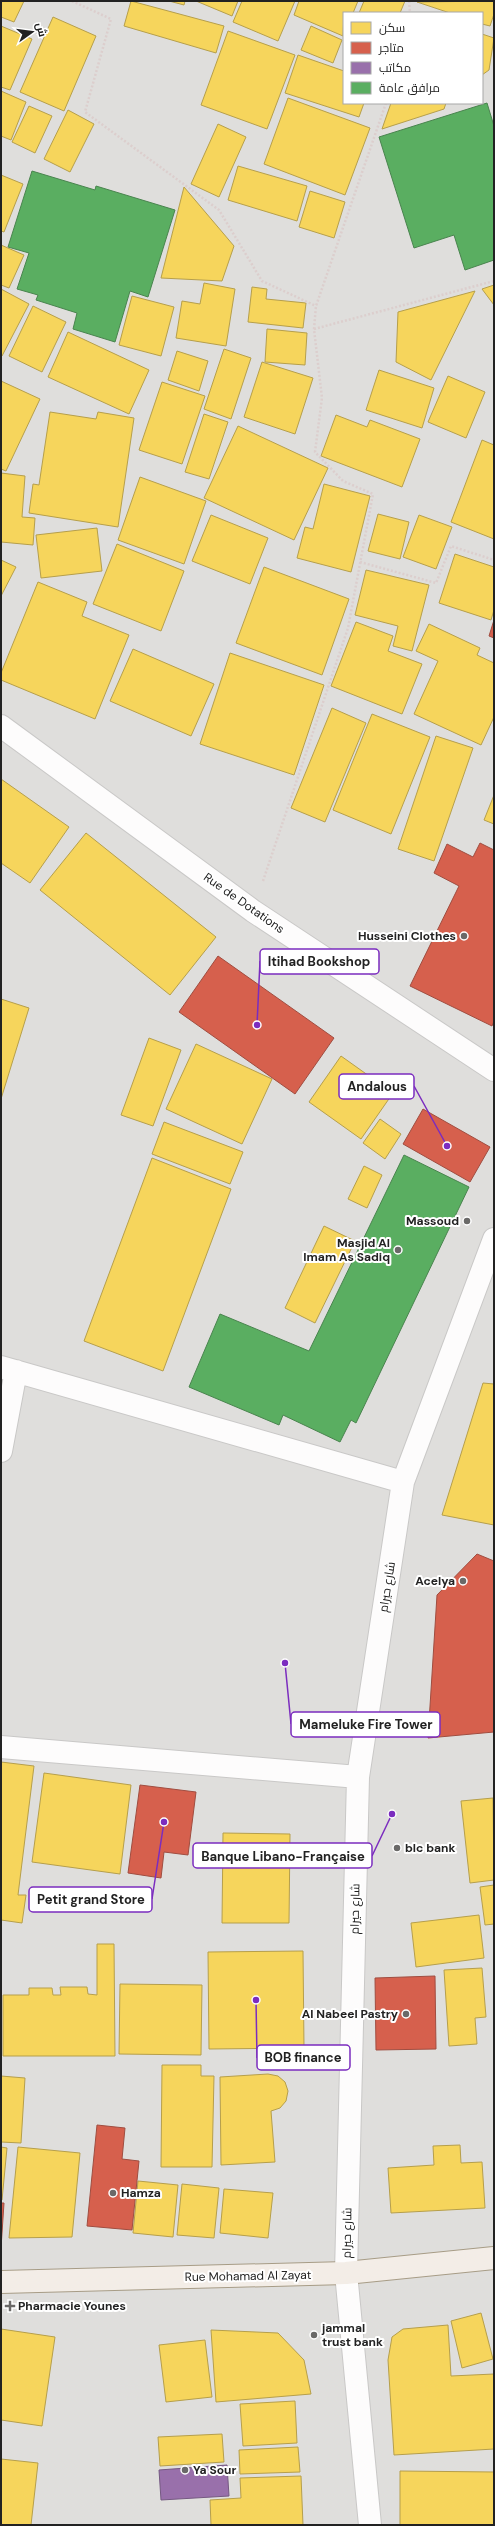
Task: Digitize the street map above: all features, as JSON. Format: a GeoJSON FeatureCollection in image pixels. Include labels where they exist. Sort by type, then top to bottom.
{"type":"FeatureCollection","features":[{"type":"Feature","properties":{"kind":"main road","name":"Rue Mohamad Al Zayat"},"geometry":{"type":"LineString","coordinates":[[1,2282],[346,2274],[494,2258]]}},
{"type":"Feature","properties":{"kind":"street","name":"Rue de Dotations"},"geometry":{"type":"LineString","coordinates":[[1,726],[253,911],[494,1070]]}},
{"type":"Feature","properties":{"kind":"street","name":"شارع حيرام"},"geometry":{"type":"LineString","coordinates":[[370,2525],[346,2274],[358,1777],[403,1482],[494,1239]]}},
{"type":"Feature","properties":{"kind":"street"},"geometry":{"type":"LineString","coordinates":[[1,1451],[9,1369],[403,1482]]}},
{"type":"Feature","properties":{"kind":"street"},"geometry":{"type":"LineString","coordinates":[[1,1748],[358,1777]]}},
{"type":"Feature","properties":{"kind":"path"},"geometry":{"type":"LineString","coordinates":[[72,1],[111,19],[85,112],[219,210],[262,281],[316,306]]}},
{"type":"Feature","properties":{"kind":"path"},"geometry":{"type":"LineString","coordinates":[[409,1],[410,12]]}},
{"type":"Feature","properties":{"kind":"path"},"geometry":{"type":"LineString","coordinates":[[253,911],[348,628],[373,494],[343,481],[315,452],[322,398],[314,329],[316,306],[386,104]]}},
{"type":"Feature","properties":{"kind":"path"},"geometry":{"type":"LineString","coordinates":[[314,329],[494,281]]}},
{"type":"Feature","properties":{"kind":"path"},"geometry":{"type":"LineString","coordinates":[[360,562],[436,583],[451,546],[494,560]]}},
{"type":"Feature","properties":{"kind":"shaded area"},"geometry":{"type":"Polygon","coordinates":[[[1,1],[494,1],[494,2525],[1,2525],[1,1]]]}},
{"type":"Feature","properties":{"kind":"building: سكن"},"geometry":{"type":"Polygon","coordinates":[[[1,1],[24,1],[14,22],[1,17],[1,1]]]}},
{"type":"Feature","properties":{"kind":"building: سكن"},"geometry":{"type":"Polygon","coordinates":[[[131,1],[224,26],[216,53],[124,26],[131,1]]]}},
{"type":"Feature","properties":{"kind":"building: سكن"},"geometry":{"type":"Polygon","coordinates":[[[169,1],[185,1],[184,5],[169,1]]]}},
{"type":"Feature","properties":{"kind":"building: سكن"},"geometry":{"type":"Polygon","coordinates":[[[196,1],[238,1],[232,16],[196,1]]]}},
{"type":"Feature","properties":{"kind":"building: سكن"},"geometry":{"type":"Polygon","coordinates":[[[242,1],[295,1],[278,41],[233,22],[242,1]]]}},
{"type":"Feature","properties":{"kind":"building: سكن"},"geometry":{"type":"Polygon","coordinates":[[[299,1],[358,1],[353,12],[343,12],[343,36],[294,15],[299,1]]]}},
{"type":"Feature","properties":{"kind":"building: سكن"},"geometry":{"type":"Polygon","coordinates":[[[364,1],[405,1],[400,12],[359,12],[364,1]]]}},
{"type":"Feature","properties":{"kind":"building: سكن"},"geometry":{"type":"Polygon","coordinates":[[[494,1],[494,14],[490,26],[483,24],[483,12],[447,12],[417,2],[494,1]]]}},
{"type":"Feature","properties":{"kind":"building: سكن"},"geometry":{"type":"Polygon","coordinates":[[[53,17],[96,36],[64,111],[20,92],[53,17]]]}},
{"type":"Feature","properties":{"kind":"building: سكن"},"geometry":{"type":"Polygon","coordinates":[[[1,26],[32,39],[10,90],[1,87],[1,26]]]}},
{"type":"Feature","properties":{"kind":"building: سكن"},"geometry":{"type":"Polygon","coordinates":[[[311,26],[342,40],[333,63],[301,50],[311,26]]]}},
{"type":"Feature","properties":{"kind":"building: سكن"},"geometry":{"type":"Polygon","coordinates":[[[228,31],[295,55],[267,129],[201,105],[228,31]]]}},
{"type":"Feature","properties":{"kind":"building: سكن"},"geometry":{"type":"Polygon","coordinates":[[[483,34],[494,38],[489,70],[483,74],[483,34]]]}},
{"type":"Feature","properties":{"kind":"building: سكن"},"geometry":{"type":"Polygon","coordinates":[[[298,55],[343,71],[343,104],[364,104],[359,117],[285,93],[298,55]]]}},
{"type":"Feature","properties":{"kind":"building: سكن"},"geometry":{"type":"Polygon","coordinates":[[[1,91],[26,102],[11,140],[1,136],[1,91]]]}},
{"type":"Feature","properties":{"kind":"building: سكن"},"geometry":{"type":"Polygon","coordinates":[[[288,98],[370,128],[345,195],[264,164],[288,98]]]}},
{"type":"Feature","properties":{"kind":"building: سكن"},"geometry":{"type":"Polygon","coordinates":[[[391,104],[446,104],[444,109],[382,129],[391,104]]]}},
{"type":"Feature","properties":{"kind":"building: سكن"},"geometry":{"type":"Polygon","coordinates":[[[29,106],[52,116],[35,153],[12,142],[29,106]]]}},
{"type":"Feature","properties":{"kind":"building: سكن"},"geometry":{"type":"Polygon","coordinates":[[[68,110],[94,124],[70,172],[44,159],[68,110]]]}},
{"type":"Feature","properties":{"kind":"building: سكن"},"geometry":{"type":"Polygon","coordinates":[[[218,124],[246,137],[219,197],[191,184],[218,124]]]}},
{"type":"Feature","properties":{"kind":"building: سكن"},"geometry":{"type":"Polygon","coordinates":[[[238,166],[307,186],[297,221],[228,200],[238,166]]]}},
{"type":"Feature","properties":{"kind":"building: سكن"},"geometry":{"type":"Polygon","coordinates":[[[1,175],[23,184],[4,232],[1,231],[1,175]]]}},
{"type":"Feature","properties":{"kind":"building: سكن"},"geometry":{"type":"Polygon","coordinates":[[[184,187],[234,246],[222,281],[161,278],[184,187]]]}},
{"type":"Feature","properties":{"kind":"building: سكن"},"geometry":{"type":"Polygon","coordinates":[[[310,191],[345,202],[334,238],[299,227],[310,191]]]}},
{"type":"Feature","properties":{"kind":"building: سكن"},"geometry":{"type":"Polygon","coordinates":[[[1,245],[24,255],[9,288],[1,285],[1,245]]]}},
{"type":"Feature","properties":{"kind":"building: سكن"},"geometry":{"type":"Polygon","coordinates":[[[204,283],[235,289],[226,346],[176,338],[182,301],[200,304],[204,283]]]}},
{"type":"Feature","properties":{"kind":"building: سكن"},"geometry":{"type":"Polygon","coordinates":[[[494,285],[494,305],[482,289],[494,285]]]}},
{"type":"Feature","properties":{"kind":"building: سكن"},"geometry":{"type":"Polygon","coordinates":[[[252,287],[267,289],[266,299],[306,303],[303,328],[248,322],[252,287]]]}},
{"type":"Feature","properties":{"kind":"building: سكن"},"geometry":{"type":"Polygon","coordinates":[[[1,289],[29,304],[2,356],[1,356],[1,289]]]}},
{"type":"Feature","properties":{"kind":"building: سكن"},"geometry":{"type":"Polygon","coordinates":[[[475,291],[431,380],[396,362],[398,312],[475,291]]]}},
{"type":"Feature","properties":{"kind":"building: سكن"},"geometry":{"type":"Polygon","coordinates":[[[132,296],[174,307],[161,356],[119,345],[132,296]]]}},
{"type":"Feature","properties":{"kind":"building: سكن"},"geometry":{"type":"Polygon","coordinates":[[[33,306],[66,322],[42,372],[9,356],[33,306]]]}},
{"type":"Feature","properties":{"kind":"building: سكن"},"geometry":{"type":"Polygon","coordinates":[[[267,329],[307,333],[305,365],[265,362],[267,329]]]}},
{"type":"Feature","properties":{"kind":"building: سكن"},"geometry":{"type":"Polygon","coordinates":[[[68,332],[149,370],[129,414],[48,377],[68,332]]]}},
{"type":"Feature","properties":{"kind":"building: سكن"},"geometry":{"type":"Polygon","coordinates":[[[224,349],[251,358],[231,419],[204,409],[224,349]]]}},
{"type":"Feature","properties":{"kind":"building: سكن"},"geometry":{"type":"Polygon","coordinates":[[[177,351],[208,361],[199,391],[168,380],[177,351]]]}},
{"type":"Feature","properties":{"kind":"building: سكن"},"geometry":{"type":"Polygon","coordinates":[[[262,362],[313,378],[295,434],[244,417],[262,362]]]}},
{"type":"Feature","properties":{"kind":"building: سكن"},"geometry":{"type":"Polygon","coordinates":[[[379,370],[434,388],[422,428],[366,410],[379,370]]]}},
{"type":"Feature","properties":{"kind":"building: سكن"},"geometry":{"type":"Polygon","coordinates":[[[448,376],[485,392],[466,438],[428,422],[448,376]]]}},
{"type":"Feature","properties":{"kind":"building: سكن"},"geometry":{"type":"Polygon","coordinates":[[[1,381],[40,399],[6,471],[1,469],[1,381]]]}},
{"type":"Feature","properties":{"kind":"building: سكن"},"geometry":{"type":"Polygon","coordinates":[[[162,382],[205,396],[182,464],[139,450],[162,382]]]}},
{"type":"Feature","properties":{"kind":"building: سكن"},"geometry":{"type":"Polygon","coordinates":[[[50,412],[96,419],[98,412],[134,418],[118,527],[29,513],[33,484],[39,485],[50,412]]]}},
{"type":"Feature","properties":{"kind":"building: سكن"},"geometry":{"type":"Polygon","coordinates":[[[204,414],[228,422],[209,479],[185,472],[204,414]]]}},
{"type":"Feature","properties":{"kind":"building: سكن"},"geometry":{"type":"Polygon","coordinates":[[[336,415],[367,427],[370,420],[420,439],[402,487],[321,456],[336,415]]]}},
{"type":"Feature","properties":{"kind":"building: سكن"},"geometry":{"type":"Polygon","coordinates":[[[238,426],[328,468],[294,540],[204,498],[238,426]]]}},
{"type":"Feature","properties":{"kind":"building: سكن"},"geometry":{"type":"Polygon","coordinates":[[[482,440],[494,445],[494,539],[451,522],[482,440]]]}},
{"type":"Feature","properties":{"kind":"building: سكن"},"geometry":{"type":"Polygon","coordinates":[[[1,473],[25,476],[22,517],[35,518],[33,545],[1,542],[1,473]]]}},
{"type":"Feature","properties":{"kind":"building: سكن"},"geometry":{"type":"Polygon","coordinates":[[[140,477],[206,501],[184,564],[118,540],[140,477]]]}},
{"type":"Feature","properties":{"kind":"building: سكن"},"geometry":{"type":"Polygon","coordinates":[[[324,484],[370,496],[351,572],[297,558],[305,527],[313,529],[324,484]]]}},
{"type":"Feature","properties":{"kind":"building: سكن"},"geometry":{"type":"Polygon","coordinates":[[[378,514],[409,522],[400,559],[368,551],[378,514]]]}},
{"type":"Feature","properties":{"kind":"building: سكن"},"geometry":{"type":"Polygon","coordinates":[[[211,515],[268,538],[250,584],[192,561],[211,515]]]}},
{"type":"Feature","properties":{"kind":"building: سكن"},"geometry":{"type":"Polygon","coordinates":[[[419,515],[452,527],[436,569],[403,557],[419,515]]]}},
{"type":"Feature","properties":{"kind":"building: سكن"},"geometry":{"type":"Polygon","coordinates":[[[97,528],[102,571],[41,578],[36,535],[97,528]]]}},
{"type":"Feature","properties":{"kind":"building: سكن"},"geometry":{"type":"Polygon","coordinates":[[[117,544],[184,571],[161,631],[93,604],[117,544]]]}},
{"type":"Feature","properties":{"kind":"building: سكن"},"geometry":{"type":"Polygon","coordinates":[[[455,554],[494,567],[494,610],[491,620],[439,603],[455,554]]]}},
{"type":"Feature","properties":{"kind":"building: سكن"},"geometry":{"type":"Polygon","coordinates":[[[1,560],[16,567],[1,596],[1,560]]]}},
{"type":"Feature","properties":{"kind":"building: سكن"},"geometry":{"type":"Polygon","coordinates":[[[264,567],[349,599],[322,675],[236,643],[264,567]]]}},
{"type":"Feature","properties":{"kind":"building: سكن"},"geometry":{"type":"Polygon","coordinates":[[[366,570],[429,585],[412,651],[393,646],[398,626],[355,615],[366,570]]]}},
{"type":"Feature","properties":{"kind":"building: سكن"},"geometry":{"type":"Polygon","coordinates":[[[38,582],[87,602],[82,616],[129,635],[95,719],[1,680],[1,673],[38,582]]]}},
{"type":"Feature","properties":{"kind":"building: سكن"},"geometry":{"type":"Polygon","coordinates":[[[356,622],[393,636],[388,651],[422,664],[402,714],[331,686],[356,622]]]}},
{"type":"Feature","properties":{"kind":"building: سكن"},"geometry":{"type":"Polygon","coordinates":[[[429,624],[480,648],[477,655],[494,663],[494,717],[481,745],[414,714],[438,661],[416,651],[429,624]]]}},
{"type":"Feature","properties":{"kind":"building: سكن"},"geometry":{"type":"Polygon","coordinates":[[[133,649],[214,684],[191,736],[110,701],[133,649]]]}},
{"type":"Feature","properties":{"kind":"building: سكن"},"geometry":{"type":"Polygon","coordinates":[[[230,653],[324,685],[294,775],[200,744],[230,653]]]}},
{"type":"Feature","properties":{"kind":"building: سكن"},"geometry":{"type":"Polygon","coordinates":[[[332,708],[366,723],[325,822],[291,808],[332,708]]]}},
{"type":"Feature","properties":{"kind":"building: سكن"},"geometry":{"type":"Polygon","coordinates":[[[372,714],[430,737],[391,834],[333,810],[372,714]]]}},
{"type":"Feature","properties":{"kind":"building: سكن"},"geometry":{"type":"Polygon","coordinates":[[[436,736],[473,748],[434,861],[398,849],[436,736]]]}},
{"type":"Feature","properties":{"kind":"building: سكن"},"geometry":{"type":"Polygon","coordinates":[[[1,779],[69,827],[30,883],[1,863],[1,779]]]}},
{"type":"Feature","properties":{"kind":"building: سكن"},"geometry":{"type":"Polygon","coordinates":[[[494,795],[494,824],[484,820],[494,795]]]}},
{"type":"Feature","properties":{"kind":"building: سكن"},"geometry":{"type":"Polygon","coordinates":[[[86,833],[216,937],[170,995],[40,890],[86,833]]]}},
{"type":"Feature","properties":{"kind":"building: سكن"},"geometry":{"type":"Polygon","coordinates":[[[1,999],[29,1008],[1,1099],[1,999]]]}},
{"type":"Feature","properties":{"kind":"building: سكن"},"geometry":{"type":"Polygon","coordinates":[[[149,1038],[181,1050],[153,1126],[121,1115],[149,1038]]]}},
{"type":"Feature","properties":{"kind":"building: سكن"},"geometry":{"type":"Polygon","coordinates":[[[196,1044],[272,1079],[242,1144],[166,1109],[196,1044]]]}},
{"type":"Feature","properties":{"kind":"building: سكن"},"geometry":{"type":"Polygon","coordinates":[[[341,1056],[393,1093],[361,1139],[309,1102],[341,1056]]]}},
{"type":"Feature","properties":{"kind":"building: سكن"},"geometry":{"type":"Polygon","coordinates":[[[380,1119],[401,1134],[385,1159],[363,1143],[380,1119]]]}},
{"type":"Feature","properties":{"kind":"building: سكن"},"geometry":{"type":"Polygon","coordinates":[[[164,1122],[243,1152],[230,1184],[152,1154],[164,1122]]]}},
{"type":"Feature","properties":{"kind":"building: سكن"},"geometry":{"type":"Polygon","coordinates":[[[152,1158],[231,1189],[163,1371],[84,1341],[152,1158]]]}},
{"type":"Feature","properties":{"kind":"building: سكن"},"geometry":{"type":"Polygon","coordinates":[[[364,1166],[382,1175],[367,1208],[348,1199],[364,1166]]]}},
{"type":"Feature","properties":{"kind":"building: سكن"},"geometry":{"type":"Polygon","coordinates":[[[324,1226],[355,1241],[315,1323],[285,1308],[324,1226]]]}},
{"type":"Feature","properties":{"kind":"building: سكن"},"geometry":{"type":"Polygon","coordinates":[[[483,1383],[494,1384],[494,1525],[442,1515],[483,1383]]]}},
{"type":"Feature","properties":{"kind":"building: سكن"},"geometry":{"type":"Polygon","coordinates":[[[1,1762],[34,1766],[18,1895],[26,1895],[22,1923],[1,1920],[1,1762]]]}},
{"type":"Feature","properties":{"kind":"building: سكن"},"geometry":{"type":"Polygon","coordinates":[[[44,1773],[131,1785],[120,1874],[32,1862],[44,1773]]]}},
{"type":"Feature","properties":{"kind":"building: سكن"},"geometry":{"type":"Polygon","coordinates":[[[493,1798],[494,1880],[470,1883],[461,1801],[493,1798]]]}},
{"type":"Feature","properties":{"kind":"building: سكن"},"geometry":{"type":"Polygon","coordinates":[[[223,1833],[290,1834],[289,1923],[222,1923],[223,1833]]]}},
{"type":"Feature","properties":{"kind":"building: سكن"},"geometry":{"type":"Polygon","coordinates":[[[494,1885],[494,1924],[485,1925],[480,1887],[494,1885]]]}},
{"type":"Feature","properties":{"kind":"building: سكن"},"geometry":{"type":"Polygon","coordinates":[[[479,1915],[484,1958],[416,1967],[411,1923],[479,1915]]]}},
{"type":"Feature","properties":{"kind":"building: سكن"},"geometry":{"type":"Polygon","coordinates":[[[97,1944],[114,1944],[115,2056],[3,2056],[3,1995],[29,1995],[29,1988],[52,1988],[53,1995],[61,1995],[60,1987],[87,1987],[88,1994],[97,1995],[97,1944]]]}},
{"type":"Feature","properties":{"kind":"building: سكن"},"geometry":{"type":"Polygon","coordinates":[[[303,1951],[304,2048],[209,2049],[208,1952],[303,1951]]]}},
{"type":"Feature","properties":{"kind":"building: سكن"},"geometry":{"type":"Polygon","coordinates":[[[482,1968],[486,2017],[475,2018],[477,2044],[449,2046],[444,1970],[482,1968]]]}},
{"type":"Feature","properties":{"kind":"building: سكن"},"geometry":{"type":"Polygon","coordinates":[[[120,1984],[202,1985],[201,2055],[119,2054],[120,1984]]]}},
{"type":"Feature","properties":{"kind":"building: سكن"},"geometry":{"type":"Polygon","coordinates":[[[162,2065],[201,2065],[201,2076],[214,2076],[212,2167],[161,2167],[162,2065]]]}},
{"type":"Feature","properties":{"kind":"building: سكن"},"geometry":{"type":"Polygon","coordinates":[[[268,2074],[278,2076],[285,2082],[288,2091],[286,2101],[280,2108],[271,2111],[275,2162],[221,2165],[220,2077],[268,2074]]]}},
{"type":"Feature","properties":{"kind":"building: سكن"},"geometry":{"type":"Polygon","coordinates":[[[1,2076],[25,2078],[21,2143],[1,2142],[1,2076]]]}},
{"type":"Feature","properties":{"kind":"building: سكن"},"geometry":{"type":"Polygon","coordinates":[[[460,2145],[461,2163],[482,2162],[485,2208],[391,2213],[388,2168],[434,2165],[433,2146],[460,2145]]]}},
{"type":"Feature","properties":{"kind":"building: سكن"},"geometry":{"type":"Polygon","coordinates":[[[1,2147],[7,2148],[2,2200],[1,2200],[1,2147]]]}},
{"type":"Feature","properties":{"kind":"building: سكن"},"geometry":{"type":"Polygon","coordinates":[[[18,2147],[80,2153],[72,2237],[9,2238],[18,2147]]]}},
{"type":"Feature","properties":{"kind":"building: سكن"},"geometry":{"type":"Polygon","coordinates":[[[138,2181],[178,2185],[173,2237],[133,2233],[138,2181]]]}},
{"type":"Feature","properties":{"kind":"building: سكن"},"geometry":{"type":"Polygon","coordinates":[[[182,2184],[219,2188],[214,2238],[177,2235],[182,2184]]]}},
{"type":"Feature","properties":{"kind":"building: سكن"},"geometry":{"type":"Polygon","coordinates":[[[224,2189],[273,2193],[268,2238],[220,2233],[224,2189]]]}},
{"type":"Feature","properties":{"kind":"building: سكن"},"geometry":{"type":"Polygon","coordinates":[[[481,2313],[493,2359],[462,2368],[451,2321],[481,2313]]]}},
{"type":"Feature","properties":{"kind":"building: سكن"},"geometry":{"type":"Polygon","coordinates":[[[448,2325],[451,2376],[494,2374],[494,2449],[394,2455],[388,2360],[392,2337],[403,2329],[448,2325]]]}},
{"type":"Feature","properties":{"kind":"building: سكن"},"geometry":{"type":"Polygon","coordinates":[[[1,2329],[55,2337],[42,2426],[1,2420],[1,2329]]]}},
{"type":"Feature","properties":{"kind":"building: سكن"},"geometry":{"type":"Polygon","coordinates":[[[211,2330],[278,2333],[304,2360],[311,2394],[216,2402],[211,2330]]]}},
{"type":"Feature","properties":{"kind":"building: سكن"},"geometry":{"type":"Polygon","coordinates":[[[205,2340],[212,2397],[166,2402],[159,2345],[205,2340]]]}},
{"type":"Feature","properties":{"kind":"building: سكن"},"geometry":{"type":"Polygon","coordinates":[[[295,2401],[297,2443],[243,2446],[240,2404],[295,2401]]]}},
{"type":"Feature","properties":{"kind":"building: سكن"},"geometry":{"type":"Polygon","coordinates":[[[222,2434],[224,2462],[160,2466],[158,2437],[222,2434]]]}},
{"type":"Feature","properties":{"kind":"building: سكن"},"geometry":{"type":"Polygon","coordinates":[[[298,2447],[300,2472],[240,2474],[239,2450],[298,2447]]]}},
{"type":"Feature","properties":{"kind":"building: سكن"},"geometry":{"type":"Polygon","coordinates":[[[1,2459],[38,2463],[31,2525],[1,2525],[1,2459]]]}},
{"type":"Feature","properties":{"kind":"building: سكن"},"geometry":{"type":"Polygon","coordinates":[[[400,2471],[494,2472],[494,2525],[400,2525],[400,2471]]]}},
{"type":"Feature","properties":{"kind":"building: سكن"},"geometry":{"type":"Polygon","coordinates":[[[301,2476],[303,2525],[211,2525],[210,2500],[241,2498],[240,2478],[301,2476]]]}},
{"type":"Feature","properties":{"kind":"building: متاجر"},"geometry":{"type":"Polygon","coordinates":[[[494,620],[494,638],[489,636],[494,620]]]}},
{"type":"Feature","properties":{"kind":"building: متاجر","name":"Husseini Clothes"},"geometry":{"type":"Polygon","coordinates":[[[480,843],[494,850],[494,1021],[492,1026],[410,986],[459,886],[434,873],[447,844],[473,857],[480,843]]]}},
{"type":"Feature","properties":{"kind":"building: متاجر"},"geometry":{"type":"Polygon","coordinates":[[[218,956],[334,1038],[295,1094],[179,1012],[218,956]]]}},
{"type":"Feature","properties":{"kind":"building: متاجر"},"geometry":{"type":"Polygon","coordinates":[[[423,1109],[490,1147],[470,1182],[403,1144],[423,1109]]]}},
{"type":"Feature","properties":{"kind":"building: متاجر"},"geometry":{"type":"Polygon","coordinates":[[[477,1554],[494,1561],[494,1732],[428,1738],[437,1595],[477,1554]]]}},
{"type":"Feature","properties":{"kind":"building: متاجر"},"geometry":{"type":"Polygon","coordinates":[[[140,1785],[196,1792],[188,1855],[164,1852],[161,1878],[128,1873],[140,1785]]]}},
{"type":"Feature","properties":{"kind":"building: متاجر","name":"Al Nabeel Pastry"},"geometry":{"type":"Polygon","coordinates":[[[435,1976],[436,2049],[376,2050],[375,1978],[435,1976]]]}},
{"type":"Feature","properties":{"kind":"building: متاجر","name":"Hamza"},"geometry":{"type":"Polygon","coordinates":[[[97,2125],[125,2128],[122,2159],[139,2161],[132,2230],[87,2226],[97,2125]]]}},
{"type":"Feature","properties":{"kind":"building: متاجر"},"geometry":{"type":"Polygon","coordinates":[[[1,2203],[4,2203],[1,2248],[1,2203]]]}},
{"type":"Feature","properties":{"kind":"building: مكاتب"},"geometry":{"type":"Polygon","coordinates":[[[227,2465],[229,2496],[161,2500],[159,2470],[227,2465]]]}},
{"type":"Feature","properties":{"kind":"building: مرافق عامة"},"geometry":{"type":"Polygon","coordinates":[[[487,103],[494,126],[494,260],[465,270],[454,235],[414,248],[379,137],[487,103]]]}},
{"type":"Feature","properties":{"kind":"building: مرافق عامة"},"geometry":{"type":"Polygon","coordinates":[[[32,171],[95,190],[96,186],[175,210],[148,297],[130,291],[115,342],[73,329],[77,313],[36,300],[38,295],[17,289],[29,253],[8,247],[32,171]]]}},
{"type":"Feature","properties":{"kind":"building: مرافق عامة","name":"Masjid Al Imam As Sadiq"},"geometry":{"type":"Polygon","coordinates":[[[404,1155],[469,1187],[356,1423],[351,1420],[340,1442],[283,1415],[279,1425],[189,1387],[220,1314],[309,1351],[404,1155]]]}},
{"type":"Feature","properties":{"kind":"place","name":"Husseini Clothes"},"geometry":{"type":"Point","coordinates":[464,936]}},
{"type":"Feature","properties":{"kind":"place","name":"Itihad Bookshop"},"geometry":{"type":"Point","coordinates":[257,1025]}},
{"type":"Feature","properties":{"kind":"place","name":"Andalous"},"geometry":{"type":"Point","coordinates":[447,1146]}},
{"type":"Feature","properties":{"kind":"place","name":"Massoud"},"geometry":{"type":"Point","coordinates":[467,1221]}},
{"type":"Feature","properties":{"kind":"place","name":"Masjid Al Imam As Sadiq"},"geometry":{"type":"Point","coordinates":[398,1250]}},
{"type":"Feature","properties":{"kind":"place","name":"Acelya"},"geometry":{"type":"Point","coordinates":[463,1581]}},
{"type":"Feature","properties":{"kind":"place","name":"Mameluke Fire Tower"},"geometry":{"type":"Point","coordinates":[285,1663]}},
{"type":"Feature","properties":{"kind":"place","name":"Banque Libano-Française"},"geometry":{"type":"Point","coordinates":[392,1814]}},
{"type":"Feature","properties":{"kind":"place","name":"Petit grand Store"},"geometry":{"type":"Point","coordinates":[164,1822]}},
{"type":"Feature","properties":{"kind":"place","name":"blc bank"},"geometry":{"type":"Point","coordinates":[397,1848]}},
{"type":"Feature","properties":{"kind":"place","name":"BOB finance"},"geometry":{"type":"Point","coordinates":[256,2000]}},
{"type":"Feature","properties":{"kind":"place","name":"Al Nabeel Pastry"},"geometry":{"type":"Point","coordinates":[406,2014]}},
{"type":"Feature","properties":{"kind":"place","name":"Hamza"},"geometry":{"type":"Point","coordinates":[113,2193]}},
{"type":"Feature","properties":{"kind":"place","name":"Pharmacie Younes"},"geometry":{"type":"Point","coordinates":[10,2306]}},
{"type":"Feature","properties":{"kind":"place","name":"jammal trust bank"},"geometry":{"type":"Point","coordinates":[314,2335]}},
{"type":"Feature","properties":{"kind":"place","name":"Ya Sour"},"geometry":{"type":"Point","coordinates":[185,2470]}}]}
